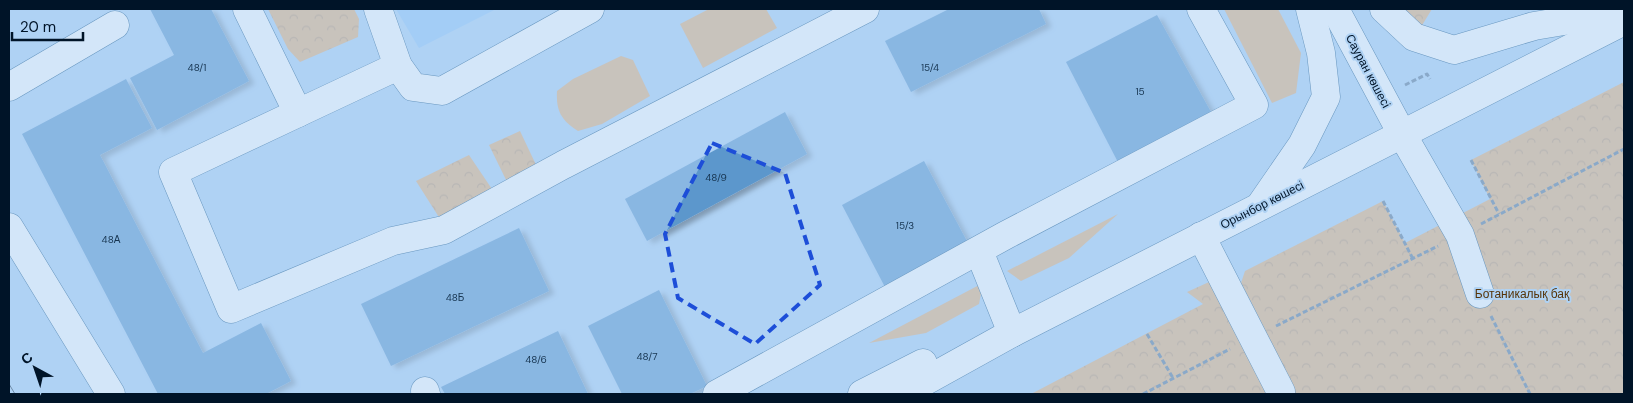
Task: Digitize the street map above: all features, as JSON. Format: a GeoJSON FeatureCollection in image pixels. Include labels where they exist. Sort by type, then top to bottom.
{"type":"FeatureCollection","features":[{"type":"Feature","properties":{"kind":"street"},"geometry":{"type":"LineString","coordinates":[[246,9],[298,114]]}},
{"type":"Feature","properties":{"kind":"street"},"geometry":{"type":"LineString","coordinates":[[378,9],[398,66],[413,86],[442,91],[590,9]]}},
{"type":"Feature","properties":{"kind":"street"},"geometry":{"type":"LineString","coordinates":[[398,66],[173,172],[231,309],[393,241],[444,230],[562,165],[865,9]]}},
{"type":"Feature","properties":{"kind":"street"},"geometry":{"type":"LineString","coordinates":[[717,394],[979,251],[1006,234],[1254,105],[1201,9]]}},
{"type":"Feature","properties":{"kind":"street"},"geometry":{"type":"LineString","coordinates":[[1260,206],[1302,145],[1326,97],[1321,53],[1310,9]]}},
{"type":"Feature","properties":{"kind":"street","name":"Сауран көшесі"},"geometry":{"type":"LineString","coordinates":[[1335,9],[1402,134],[1460,235],[1480,294]]}},
{"type":"Feature","properties":{"kind":"street"},"geometry":{"type":"LineString","coordinates":[[1384,9],[1414,37],[1454,50],[1534,26],[1624,11]]}},
{"type":"Feature","properties":{"kind":"street","name":"Орынбор көшесі"},"geometry":{"type":"LineString","coordinates":[[902,394],[1012,333],[1624,21]]}},
{"type":"Feature","properties":{"kind":"street"},"geometry":{"type":"LineString","coordinates":[[9,87],[115,25]]}},
{"type":"Feature","properties":{"kind":"street"},"geometry":{"type":"LineString","coordinates":[[1590,39],[1624,43]]}},
{"type":"Feature","properties":{"kind":"street"},"geometry":{"type":"LineString","coordinates":[[9,227],[111,394]]}},
{"type":"Feature","properties":{"kind":"street"},"geometry":{"type":"LineString","coordinates":[[1201,236],[1281,392]]}},
{"type":"Feature","properties":{"kind":"street"},"geometry":{"type":"LineString","coordinates":[[979,251],[1012,333]]}},
{"type":"Feature","properties":{"kind":"street"},"geometry":{"type":"LineString","coordinates":[[862,394],[926,361],[978,351]]}},
{"type":"Feature","properties":{"kind":"path"},"geometry":{"type":"LineString","coordinates":[[1404,85],[1427,74],[1430,78]]}},
{"type":"Feature","properties":{"kind":"path"},"geometry":{"type":"LineString","coordinates":[[1475,227],[1624,148]]}},
{"type":"Feature","properties":{"kind":"path"},"geometry":{"type":"LineString","coordinates":[[1471,160],[1498,214]]}},
{"type":"Feature","properties":{"kind":"path"},"geometry":{"type":"LineString","coordinates":[[1383,201],[1413,258]]}},
{"type":"Feature","properties":{"kind":"path"},"geometry":{"type":"LineString","coordinates":[[1142,394],[1440,244]]}},
{"type":"Feature","properties":{"kind":"path"},"geometry":{"type":"LineString","coordinates":[[1480,294],[1530,394]]}},
{"type":"Feature","properties":{"kind":"path"},"geometry":{"type":"LineString","coordinates":[[1147,334],[1173,378]]}},
{"type":"Feature","properties":{"kind":"highlighted area"},"geometry":{"type":"Polygon","coordinates":[[[712,143],[785,173],[820,285],[755,344],[678,298],[665,234],[712,143]]]}},
{"type":"Feature","properties":{"kind":"shaded area"},"geometry":{"type":"Polygon","coordinates":[[[396,9],[496,9],[419,48],[396,9]]]}},
{"type":"Feature","properties":{"kind":"green space"},"geometry":{"type":"Polygon","coordinates":[[[268,9],[354,9],[359,19],[358,37],[300,62],[288,49],[268,9]]]}},
{"type":"Feature","properties":{"kind":"green space"},"geometry":{"type":"Polygon","coordinates":[[[709,9],[766,9],[777,28],[703,68],[680,24],[709,9]]]}},
{"type":"Feature","properties":{"kind":"green space"},"geometry":{"type":"Polygon","coordinates":[[[1224,9],[1278,9],[1301,53],[1296,93],[1272,103],[1224,9]]]}},
{"type":"Feature","properties":{"kind":"green space"},"geometry":{"type":"Polygon","coordinates":[[[1403,9],[1432,9],[1421,27],[1403,9]]]}},
{"type":"Feature","properties":{"kind":"green space"},"geometry":{"type":"Polygon","coordinates":[[[621,56],[633,60],[650,96],[602,124],[578,131],[567,123],[561,114],[557,104],[557,91],[573,79],[621,56]]]}},
{"type":"Feature","properties":{"kind":"green space","name":"Ботаникалық бақ"},"geometry":{"type":"Polygon","coordinates":[[[1624,82],[1624,394],[1031,394],[1203,304],[1187,292],[1209,282],[1238,329],[1259,318],[1241,283],[1245,271],[1383,201],[1405,243],[1490,199],[1471,160],[1624,82]]]}},
{"type":"Feature","properties":{"kind":"green space"},"geometry":{"type":"Polygon","coordinates":[[[520,131],[538,169],[509,186],[489,145],[520,131]]]}},
{"type":"Feature","properties":{"kind":"green space"},"geometry":{"type":"Polygon","coordinates":[[[469,155],[496,195],[442,222],[416,181],[469,155]]]}},
{"type":"Feature","properties":{"kind":"green space"},"geometry":{"type":"Polygon","coordinates":[[[1118,214],[1069,258],[1021,281],[1007,271],[1118,214]]]}},
{"type":"Feature","properties":{"kind":"green space"},"geometry":{"type":"Polygon","coordinates":[[[983,283],[979,304],[926,333],[869,343],[983,283]]]}},
{"type":"Feature","properties":{"kind":"building"},"geometry":{"type":"Polygon","coordinates":[[[150,9],[211,9],[249,81],[157,130],[130,78],[174,55],[150,9]]]}},
{"type":"Feature","properties":{"kind":"building"},"geometry":{"type":"Polygon","coordinates":[[[949,9],[1039,9],[1046,24],[911,92],[885,41],[949,9]]]}},
{"type":"Feature","properties":{"kind":"building"},"geometry":{"type":"Polygon","coordinates":[[[1157,15],[1216,121],[1121,168],[1066,62],[1157,15]]]}},
{"type":"Feature","properties":{"kind":"building"},"geometry":{"type":"Polygon","coordinates":[[[126,79],[152,128],[100,155],[203,353],[261,323],[291,381],[266,394],[158,394],[22,134],[126,79]]]}},
{"type":"Feature","properties":{"kind":"building"},"geometry":{"type":"Polygon","coordinates":[[[785,112],[807,154],[647,241],[625,199],[785,112]]]}},
{"type":"Feature","properties":{"kind":"building"},"geometry":{"type":"Polygon","coordinates":[[[924,161],[969,245],[886,289],[842,205],[924,161]]]}},
{"type":"Feature","properties":{"kind":"building"},"geometry":{"type":"Polygon","coordinates":[[[519,228],[549,291],[391,366],[361,304],[519,228]]]}},
{"type":"Feature","properties":{"kind":"building"},"geometry":{"type":"Polygon","coordinates":[[[659,290],[707,386],[690,394],[622,394],[588,326],[659,290]]]}},
{"type":"Feature","properties":{"kind":"building"},"geometry":{"type":"Polygon","coordinates":[[[558,331],[588,394],[445,394],[441,387],[558,331]]]}},
{"type":"Feature","properties":{"kind":"tram line"},"geometry":{"type":"LineString","coordinates":[[9,384],[15,394]]}}]}
